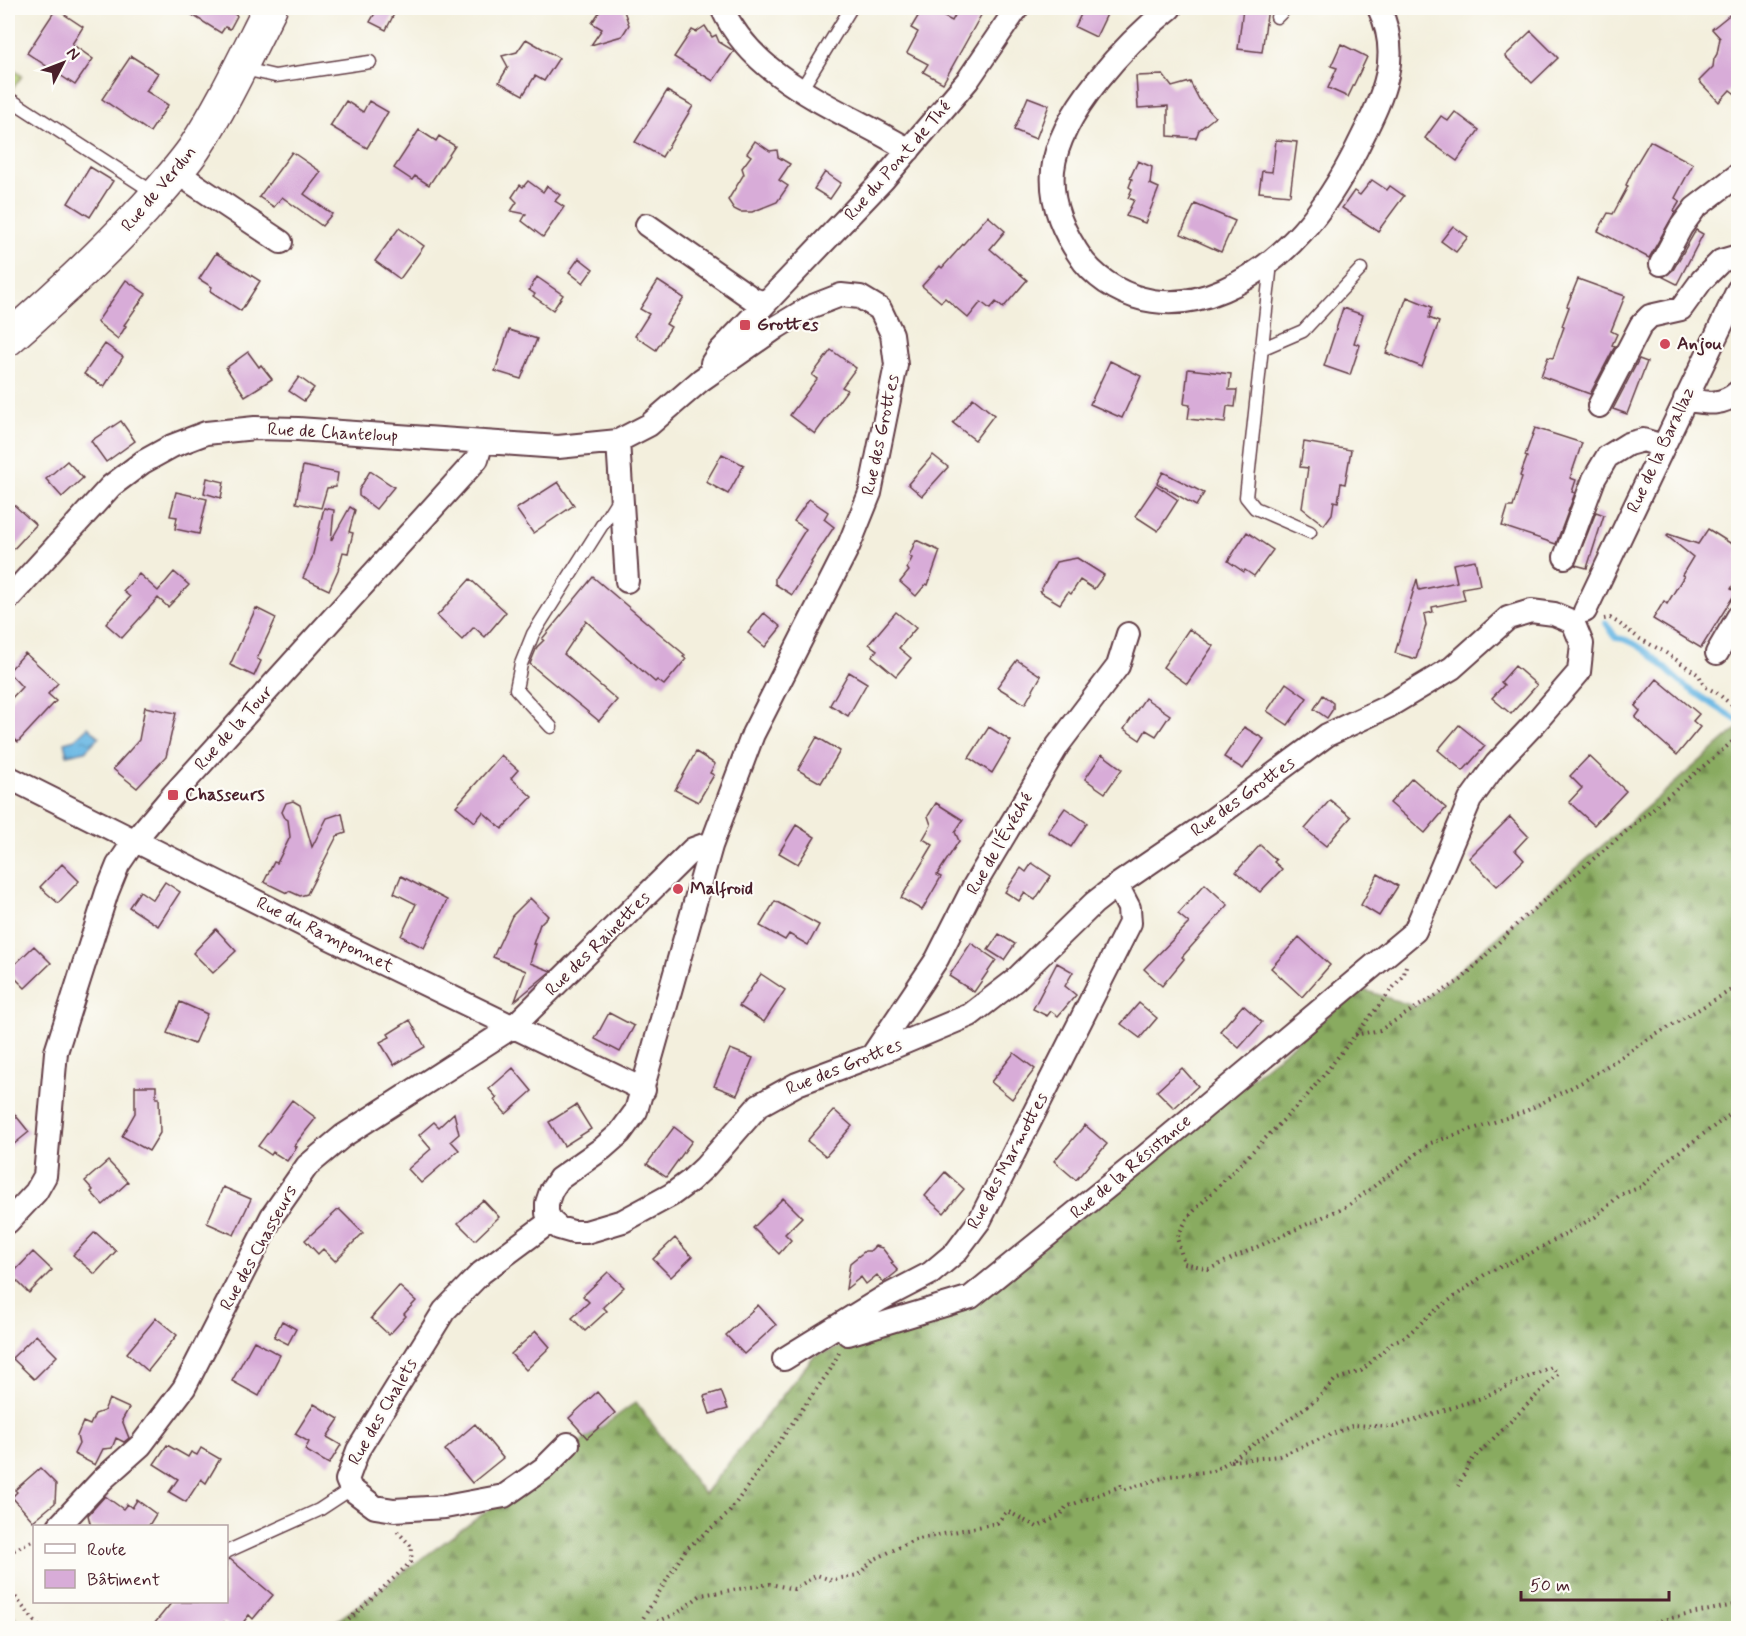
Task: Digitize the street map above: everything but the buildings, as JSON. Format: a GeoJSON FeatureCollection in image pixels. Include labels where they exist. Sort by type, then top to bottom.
{"type":"FeatureCollection","features":[{"type":"Feature","properties":{"kind":"main road","name":"Rue de Verdun"},"geometry":{"type":"LineString","coordinates":[[8,339],[76,279],[167,183],[193,150],[270,8]]}},
{"type":"Feature","properties":{"kind":"street"},"geometry":{"type":"LineString","coordinates":[[722,8],[741,40],[765,65],[801,90],[909,150]]}},
{"type":"Feature","properties":{"kind":"street","name":"Rue du Pont de Thé"},"geometry":{"type":"LineString","coordinates":[[701,380],[720,351],[806,263],[909,150],[968,80],[1017,8]]}},
{"type":"Feature","properties":{"kind":"street"},"geometry":{"type":"LineString","coordinates":[[1170,8],[1111,64],[1089,91],[1070,120],[1053,169],[1053,199],[1060,223],[1072,245],[1090,269],[1118,290],[1142,300],[1172,304],[1205,298],[1241,283],[1271,263],[1320,211],[1346,170],[1382,98],[1388,74],[1390,49],[1386,23],[1379,8]]}},
{"type":"Feature","properties":{"kind":"street"},"geometry":{"type":"LineString","coordinates":[[1661,264],[1681,227],[1695,208],[1738,175]]}},
{"type":"Feature","properties":{"kind":"street"},"geometry":{"type":"LineString","coordinates":[[167,183],[281,242]]}},
{"type":"Feature","properties":{"kind":"street"},"geometry":{"type":"LineString","coordinates":[[647,225],[753,299],[765,303]]}},
{"type":"Feature","properties":{"kind":"street"},"geometry":{"type":"LineString","coordinates":[[1599,406],[1641,325],[1650,316],[1681,309],[1702,280],[1721,261],[1738,255]]}},
{"type":"Feature","properties":{"kind":"street","name":"Rue de la Barallaz"},"geometry":{"type":"LineString","coordinates":[[1585,611],[1738,290]]}},
{"type":"Feature","properties":{"kind":"street","name":"Rue des Grottes"},"geometry":{"type":"LineString","coordinates":[[701,380],[810,307],[841,295],[860,297],[880,309],[892,334],[896,365],[870,494],[849,545],[753,734],[711,846],[644,1090],[636,1111],[620,1133],[559,1179],[550,1191],[547,1213],[551,1221],[559,1228],[573,1232],[586,1232],[623,1221],[671,1195],[690,1181],[759,1105],[797,1084],[970,1015],[1014,981],[1094,903],[1117,885],[1208,823],[1327,735],[1387,707],[1452,668],[1508,618],[1530,611],[1554,615],[1573,622],[1579,639]]}},
{"type":"Feature","properties":{"kind":"street","name":"Rue de Chanteloup"},"geometry":{"type":"LineString","coordinates":[[8,599],[111,486],[143,462],[171,446],[206,433],[255,428],[298,429],[558,447],[618,441],[649,425],[701,380]]}},
{"type":"Feature","properties":{"kind":"street"},"geometry":{"type":"LineString","coordinates":[[1685,399],[1712,404],[1722,403],[1738,392]]}},
{"type":"Feature","properties":{"kind":"street"},"geometry":{"type":"LineString","coordinates":[[1565,557],[1594,479],[1607,457],[1628,444],[1643,440],[1663,446]]}},
{"type":"Feature","properties":{"kind":"street"},"geometry":{"type":"LineString","coordinates":[[618,441],[627,581]]}},
{"type":"Feature","properties":{"kind":"street","name":"Rue de la Tour"},"geometry":{"type":"LineString","coordinates":[[8,1222],[36,1192],[45,1176],[56,1052],[106,892],[118,865],[135,840],[477,459],[482,442]]}},
{"type":"Feature","properties":{"kind":"street"},"geometry":{"type":"LineString","coordinates":[[1717,653],[1738,617]]}},
{"type":"Feature","properties":{"kind":"street","name":"Rue de l'Évéché"},"geometry":{"type":"LineString","coordinates":[[872,1056],[937,959],[974,886],[1058,745],[1118,666],[1128,634]]}},
{"type":"Feature","properties":{"kind":"street"},"geometry":{"type":"LineString","coordinates":[[1415,931],[1470,800],[1496,764],[1579,672],[1582,644],[1579,639]]}},
{"type":"Feature","properties":{"kind":"street","name":"Rue du Ramponnet"},"geometry":{"type":"LineString","coordinates":[[8,777],[311,929],[644,1090]]}},
{"type":"Feature","properties":{"kind":"street","name":"Rue des Rainettes"},"geometry":{"type":"LineString","coordinates":[[514,1026],[693,849],[704,845],[711,846]]}},
{"type":"Feature","properties":{"kind":"street","name":"Rue des Marmottes"},"geometry":{"type":"LineString","coordinates":[[784,1359],[868,1307],[931,1273],[956,1252],[980,1220],[1130,922],[1129,908],[1117,885]]}},
{"type":"Feature","properties":{"kind":"street","name":"Rue de la Résistance"},"geometry":{"type":"LineString","coordinates":[[848,1334],[970,1297],[1142,1159],[1415,931]]}},
{"type":"Feature","properties":{"kind":"street","name":"Rue des Chasseurs"},"geometry":{"type":"LineString","coordinates":[[61,1525],[89,1493],[141,1445],[178,1396],[272,1216],[307,1166],[343,1136],[514,1026]]}},
{"type":"Feature","properties":{"kind":"street","name":"Rue des Chalets"},"geometry":{"type":"LineString","coordinates":[[551,1221],[481,1273],[444,1311],[358,1450],[347,1480],[351,1489],[375,1506],[394,1510],[446,1508],[504,1496],[544,1468],[568,1444]]}},
{"type":"Feature","properties":{"kind":"street"},"geometry":{"type":"LineString","coordinates":[[848,1334],[849,1325],[868,1307]]}},
{"type":"Feature","properties":{"kind":"lane"},"geometry":{"type":"LineString","coordinates":[[801,90],[851,8]]}},
{"type":"Feature","properties":{"kind":"lane"},"geometry":{"type":"LineString","coordinates":[[1277,17],[1286,8]]}},
{"type":"Feature","properties":{"kind":"lane"},"geometry":{"type":"LineString","coordinates":[[239,68],[275,76],[370,62]]}},
{"type":"Feature","properties":{"kind":"lane"},"geometry":{"type":"LineString","coordinates":[[8,98],[167,183]]}},
{"type":"Feature","properties":{"kind":"lane"},"geometry":{"type":"LineString","coordinates":[[1271,263],[1246,497],[1255,508],[1310,532]]}},
{"type":"Feature","properties":{"kind":"lane"},"geometry":{"type":"LineString","coordinates":[[1261,349],[1303,331],[1361,269]]}},
{"type":"Feature","properties":{"kind":"lane"},"geometry":{"type":"LineString","coordinates":[[551,727],[516,689],[520,664],[533,634],[621,495]]}},
{"type":"Feature","properties":{"kind":"lane"},"geometry":{"type":"LineString","coordinates":[[228,1551],[319,1510],[351,1489]]}},
{"type":"Feature","properties":{"kind":"path"},"geometry":{"type":"LineString","coordinates":[[1579,639],[1599,632],[1604,618],[1610,618],[1698,675],[1704,686],[1738,710]]}},
{"type":"Feature","properties":{"kind":"path"},"geometry":{"type":"LineString","coordinates":[[1354,1035],[1380,1030],[1461,980],[1522,919],[1738,736]]}},
{"type":"Feature","properties":{"kind":"path"},"geometry":{"type":"LineString","coordinates":[[1415,931],[1404,974],[1306,1097],[1188,1217],[1177,1238],[1184,1263],[1209,1269],[1349,1205],[1431,1143],[1534,1107],[1584,1081],[1647,1040],[1738,986]]}},
{"type":"Feature","properties":{"kind":"path"},"geometry":{"type":"LineString","coordinates":[[639,1629],[676,1614],[701,1595],[770,1584],[794,1589],[817,1575],[831,1580],[858,1575],[873,1560],[914,1540],[997,1523],[1007,1511],[1036,1527],[1061,1515],[1066,1507],[1120,1486],[1126,1489],[1169,1476],[1213,1471],[1317,1399],[1335,1380],[1361,1371],[1393,1342],[1405,1337],[1432,1313],[1487,1273],[1543,1246],[1595,1217],[1620,1195],[1641,1187],[1669,1159],[1738,1109]]}},
{"type":"Feature","properties":{"kind":"path"},"geometry":{"type":"LineString","coordinates":[[639,1629],[686,1549],[728,1514],[830,1370],[848,1334]]}},
{"type":"Feature","properties":{"kind":"path"},"geometry":{"type":"LineString","coordinates":[[1230,1461],[1279,1456],[1354,1425],[1394,1427],[1481,1398],[1551,1367],[1558,1374],[1470,1462],[1458,1486]]}},
{"type":"Feature","properties":{"kind":"path"},"geometry":{"type":"LineString","coordinates":[[340,1629],[411,1562],[412,1547],[395,1529]]}},
{"type":"Feature","properties":{"kind":"path"},"geometry":{"type":"LineString","coordinates":[[8,1551],[33,1540]]}},
{"type":"Feature","properties":{"kind":"path"},"geometry":{"type":"LineString","coordinates":[[8,1587],[40,1629]]}},
{"type":"Feature","properties":{"kind":"path"},"geometry":{"type":"LineString","coordinates":[[1644,1629],[1667,1619],[1738,1604]]}},
{"type":"Feature","properties":{"kind":"path"},"geometry":{"type":"LineString","coordinates":[[564,1629],[589,1624],[597,1629]]}},
{"type":"Feature","properties":{"kind":"path"},"geometry":{"type":"LineString","coordinates":[[531,1629],[535,1627],[540,1629]]}},
{"type":"Feature","properties":{"kind":"green space"},"geometry":{"type":"Polygon","coordinates":[[[8,66],[22,76],[12,90],[8,87],[8,66]]]}},
{"type":"Feature","properties":{"kind":"green space"},"geometry":{"type":"Polygon","coordinates":[[[1738,728],[1738,1628],[327,1628],[636,1402],[704,1494],[814,1356],[973,1304],[1361,989],[1416,1007],[1738,728]]]}},
{"type":"Feature","properties":{"kind":"green space"},"geometry":{"type":"Polygon","coordinates":[[[8,1609],[22,1628],[8,1628],[8,1609]]]}},
{"type":"Feature","properties":{"kind":"water"},"geometry":{"type":"Polygon","coordinates":[[[88,727],[99,737],[85,751],[67,755],[64,742],[75,739],[88,727]]]}},
{"type":"Feature","properties":{"kind":"waterway"},"geometry":{"type":"LineString","coordinates":[[1606,623],[1616,638],[1642,648],[1680,682],[1738,721]]}},
{"type":"Feature","properties":{"kind":"place","name":"Grottes"},"geometry":{"type":"Point","coordinates":[745,325]}},
{"type":"Feature","properties":{"kind":"place","name":"Anjou"},"geometry":{"type":"Point","coordinates":[1665,344]}},
{"type":"Feature","properties":{"kind":"place","name":"Chasseurs"},"geometry":{"type":"Point","coordinates":[173,795]}},
{"type":"Feature","properties":{"kind":"place","name":"Malfroid"},"geometry":{"type":"Point","coordinates":[678,889]}}]}
